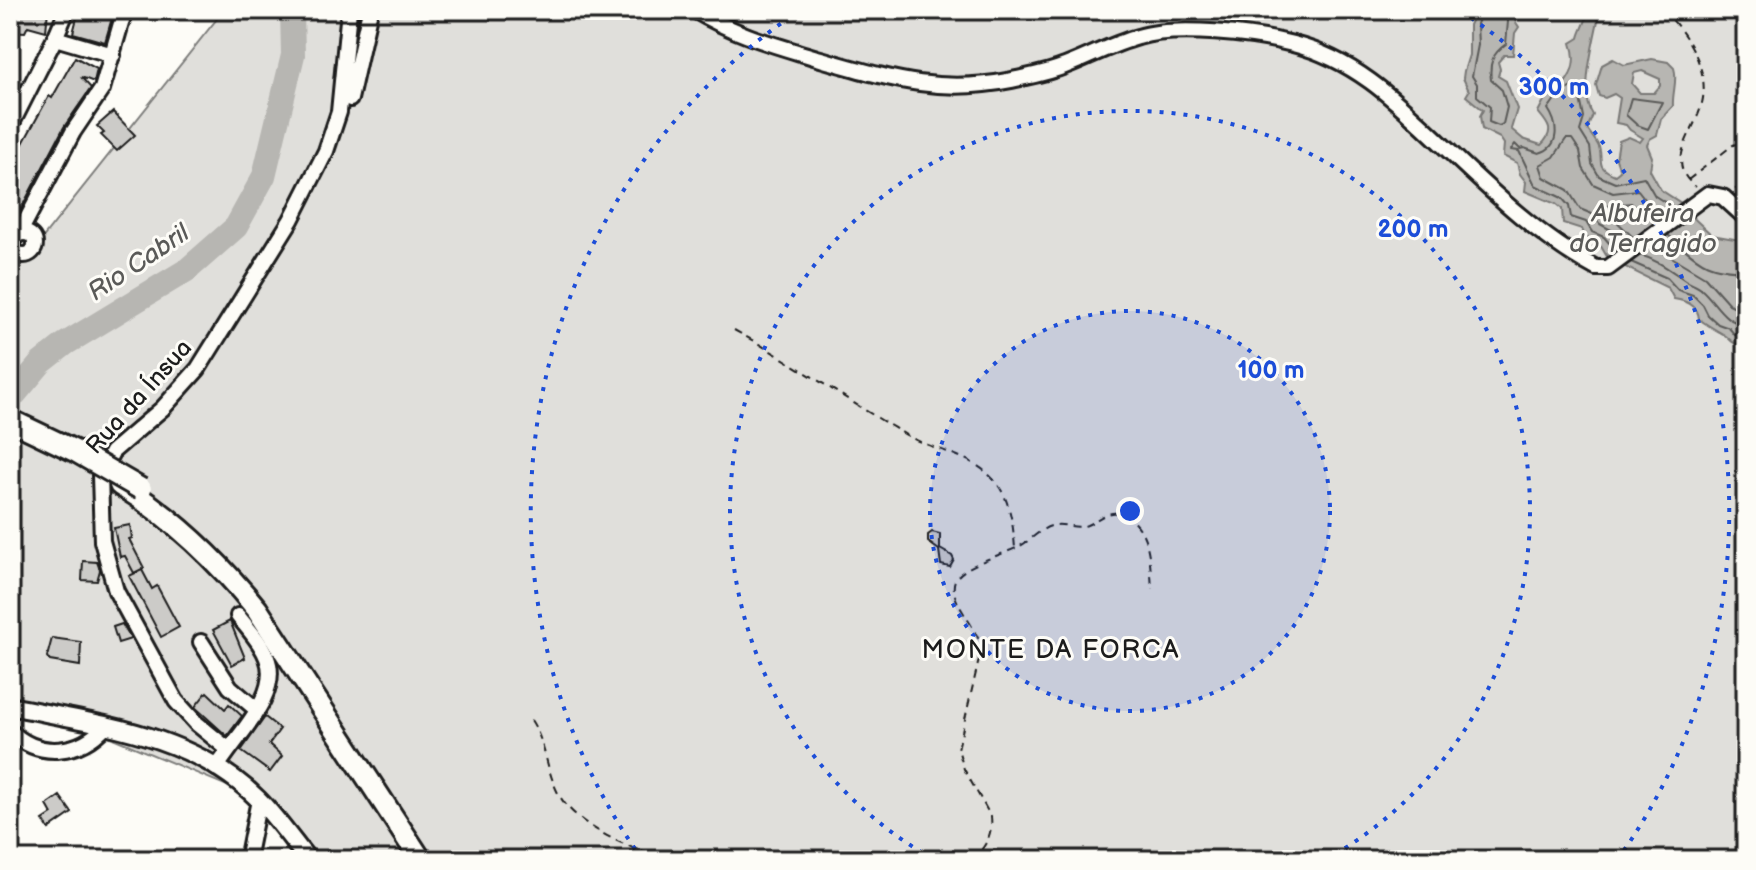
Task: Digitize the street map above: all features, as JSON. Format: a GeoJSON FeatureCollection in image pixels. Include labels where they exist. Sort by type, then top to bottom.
{"type":"FeatureCollection","features":[{"type":"Feature","properties":{"kind":"highway"},"geometry":{"type":"LineString","coordinates":[[10,420],[77,452],[215,547],[274,614],[433,860]]}},
{"type":"Feature","properties":{"kind":"highway"},"geometry":{"type":"LineString","coordinates":[[10,430],[139,492],[209,555],[257,609],[282,644],[420,860]]}},
{"type":"Feature","properties":{"kind":"main road"},"geometry":{"type":"LineString","coordinates":[[10,706],[160,739],[216,768],[259,800],[308,860]]}},
{"type":"Feature","properties":{"kind":"street"},"geometry":{"type":"LineString","coordinates":[[10,127],[67,10]]}},
{"type":"Feature","properties":{"kind":"street"},"geometry":{"type":"LineString","coordinates":[[331,139],[342,96],[349,10]]}},
{"type":"Feature","properties":{"kind":"street"},"geometry":{"type":"LineString","coordinates":[[331,139],[350,98],[370,10]]}},
{"type":"Feature","properties":{"kind":"street"},"geometry":{"type":"LineString","coordinates":[[694,10],[744,36],[776,48],[899,82],[944,87],[999,83],[1048,72],[1132,38],[1151,34],[1178,32],[1273,40],[1330,56],[1380,86],[1532,225],[1596,268],[1605,270],[1708,194],[1723,197],[1746,218]]}},
{"type":"Feature","properties":{"kind":"street"},"geometry":{"type":"LineString","coordinates":[[26,236],[31,216],[73,132],[99,94],[122,20]]}},
{"type":"Feature","properties":{"kind":"street"},"geometry":{"type":"LineString","coordinates":[[55,38],[113,55]]}},
{"type":"Feature","properties":{"kind":"street","name":"Rua da Ínsua"},"geometry":{"type":"LineString","coordinates":[[229,750],[196,723],[176,701],[116,591],[102,541],[100,475],[112,452],[172,399],[205,358],[285,231],[331,139]]}},
{"type":"Feature","properties":{"kind":"street"},"geometry":{"type":"LineString","coordinates":[[216,768],[257,710],[266,691],[269,664],[263,650],[238,616]]}},
{"type":"Feature","properties":{"kind":"street"},"geometry":{"type":"LineString","coordinates":[[201,642],[230,687],[257,710]]}},
{"type":"Feature","properties":{"kind":"street"},"geometry":{"type":"LineString","coordinates":[[10,731],[29,744],[59,751],[70,750],[91,740],[106,725]]}},
{"type":"Feature","properties":{"kind":"street"},"geometry":{"type":"LineString","coordinates":[[247,858],[259,800]]}},
{"type":"Feature","properties":{"kind":"path"},"geometry":{"type":"LineString","coordinates":[[1663,10],[1678,25],[1701,66],[1703,97],[1692,133],[1680,158],[1680,167],[1687,181],[1708,194]]}},
{"type":"Feature","properties":{"kind":"path"},"geometry":{"type":"LineString","coordinates":[[1687,181],[1730,147],[1746,141]]}},
{"type":"Feature","properties":{"kind":"path"},"geometry":{"type":"LineString","coordinates":[[734,330],[917,441],[983,469],[994,479],[1006,501],[1016,549]]}},
{"type":"Feature","properties":{"kind":"path"},"geometry":{"type":"LineString","coordinates":[[972,860],[988,840],[992,825],[991,817],[964,769],[958,749],[981,651],[980,638],[955,596],[953,583],[959,572],[1016,549],[1051,526],[1078,527],[1107,514],[1119,513],[1129,519],[1147,543],[1152,589]]}},
{"type":"Feature","properties":{"kind":"path"},"geometry":{"type":"LineString","coordinates":[[531,720],[539,735],[556,790],[566,805],[620,842],[667,860]]}},
{"type":"Feature","properties":{"kind":"shaded area"},"geometry":{"type":"Polygon","coordinates":[[[224,10],[1746,10],[1746,860],[321,860],[280,808],[10,695],[10,279],[224,10]]]}},
{"type":"Feature","properties":{"kind":"water","name":"Albufeira do Terragido"},"geometry":{"type":"Polygon","coordinates":[[[1476,10],[1517,10],[1515,21],[1519,27],[1515,33],[1513,55],[1504,55],[1498,62],[1498,76],[1506,81],[1517,109],[1511,129],[1523,139],[1541,145],[1548,136],[1549,128],[1538,112],[1554,83],[1562,86],[1570,76],[1574,59],[1571,43],[1579,38],[1586,21],[1586,10],[1600,10],[1587,93],[1593,115],[1587,129],[1599,147],[1602,166],[1615,175],[1620,171],[1616,159],[1619,141],[1629,137],[1640,142],[1643,138],[1626,125],[1616,123],[1620,98],[1614,94],[1605,98],[1599,96],[1596,85],[1602,65],[1613,59],[1624,65],[1652,59],[1668,62],[1674,68],[1673,106],[1661,119],[1657,135],[1647,145],[1652,157],[1650,170],[1661,190],[1684,205],[1687,212],[1712,235],[1746,241],[1746,341],[1733,342],[1699,319],[1690,304],[1674,299],[1668,288],[1615,262],[1599,243],[1585,237],[1582,229],[1563,223],[1562,209],[1556,204],[1525,191],[1526,182],[1517,163],[1503,156],[1504,144],[1500,138],[1482,129],[1480,116],[1483,110],[1466,96],[1469,91],[1463,78],[1469,55],[1469,25],[1476,10]],[[1642,71],[1634,73],[1632,84],[1640,93],[1654,93],[1660,86],[1660,79],[1642,71]]]}},
{"type":"Feature","properties":{"kind":"building"},"geometry":{"type":"Polygon","coordinates":[[[11,10],[48,10],[46,31],[28,26],[25,32],[10,31],[11,10]]]}},
{"type":"Feature","properties":{"kind":"building"},"geometry":{"type":"Polygon","coordinates":[[[79,10],[112,18],[105,42],[73,33],[79,10]]]}},
{"type":"Feature","properties":{"kind":"building"},"geometry":{"type":"Polygon","coordinates":[[[75,57],[97,69],[94,82],[81,77],[91,88],[64,127],[14,222],[10,219],[10,167],[49,96],[52,98],[75,57]]]}},
{"type":"Feature","properties":{"kind":"building"},"geometry":{"type":"Polygon","coordinates":[[[113,112],[135,135],[117,151],[101,135],[104,133],[97,126],[113,112]]]}},
{"type":"Feature","properties":{"kind":"building"},"geometry":{"type":"Polygon","coordinates":[[[130,525],[132,538],[129,539],[144,568],[134,573],[125,556],[120,557],[114,528],[130,525]]]}},
{"type":"Feature","properties":{"kind":"building"},"geometry":{"type":"Polygon","coordinates":[[[932,532],[940,534],[940,549],[952,556],[954,560],[950,567],[941,565],[939,550],[928,542],[928,535],[932,532]]]}},
{"type":"Feature","properties":{"kind":"building"},"geometry":{"type":"Polygon","coordinates":[[[83,561],[97,562],[100,570],[97,581],[82,580],[83,561]]]}},
{"type":"Feature","properties":{"kind":"building"},"geometry":{"type":"Polygon","coordinates":[[[142,570],[152,589],[157,586],[179,627],[161,637],[129,576],[142,570]]]}},
{"type":"Feature","properties":{"kind":"building"},"geometry":{"type":"Polygon","coordinates":[[[230,621],[245,658],[232,665],[213,630],[230,621]]]}},
{"type":"Feature","properties":{"kind":"building"},"geometry":{"type":"Polygon","coordinates":[[[122,624],[131,639],[118,643],[113,627],[122,624]]]}},
{"type":"Feature","properties":{"kind":"building"},"geometry":{"type":"Polygon","coordinates":[[[52,638],[81,642],[80,666],[50,661],[47,657],[52,638]]]}},
{"type":"Feature","properties":{"kind":"building"},"geometry":{"type":"Polygon","coordinates":[[[207,692],[225,709],[229,704],[242,716],[227,736],[195,707],[207,692]]]}},
{"type":"Feature","properties":{"kind":"building"},"geometry":{"type":"Polygon","coordinates":[[[265,717],[280,729],[269,744],[282,756],[270,772],[241,751],[265,717]]]}},
{"type":"Feature","properties":{"kind":"building"},"geometry":{"type":"Polygon","coordinates":[[[60,796],[72,813],[49,829],[43,820],[52,814],[47,805],[60,796]]]}},
{"type":"Feature","properties":{"kind":"waterway","name":"Rio Cabril"},"geometry":{"type":"LineString","coordinates":[[10,400],[41,363],[65,344],[187,270],[236,227],[264,176],[293,55],[292,10]]}},
{"type":"Feature","properties":{"kind":"district","name":"MONTE DA FORCA"},"geometry":{"type":"Point","coordinates":[1051,650]}}]}
